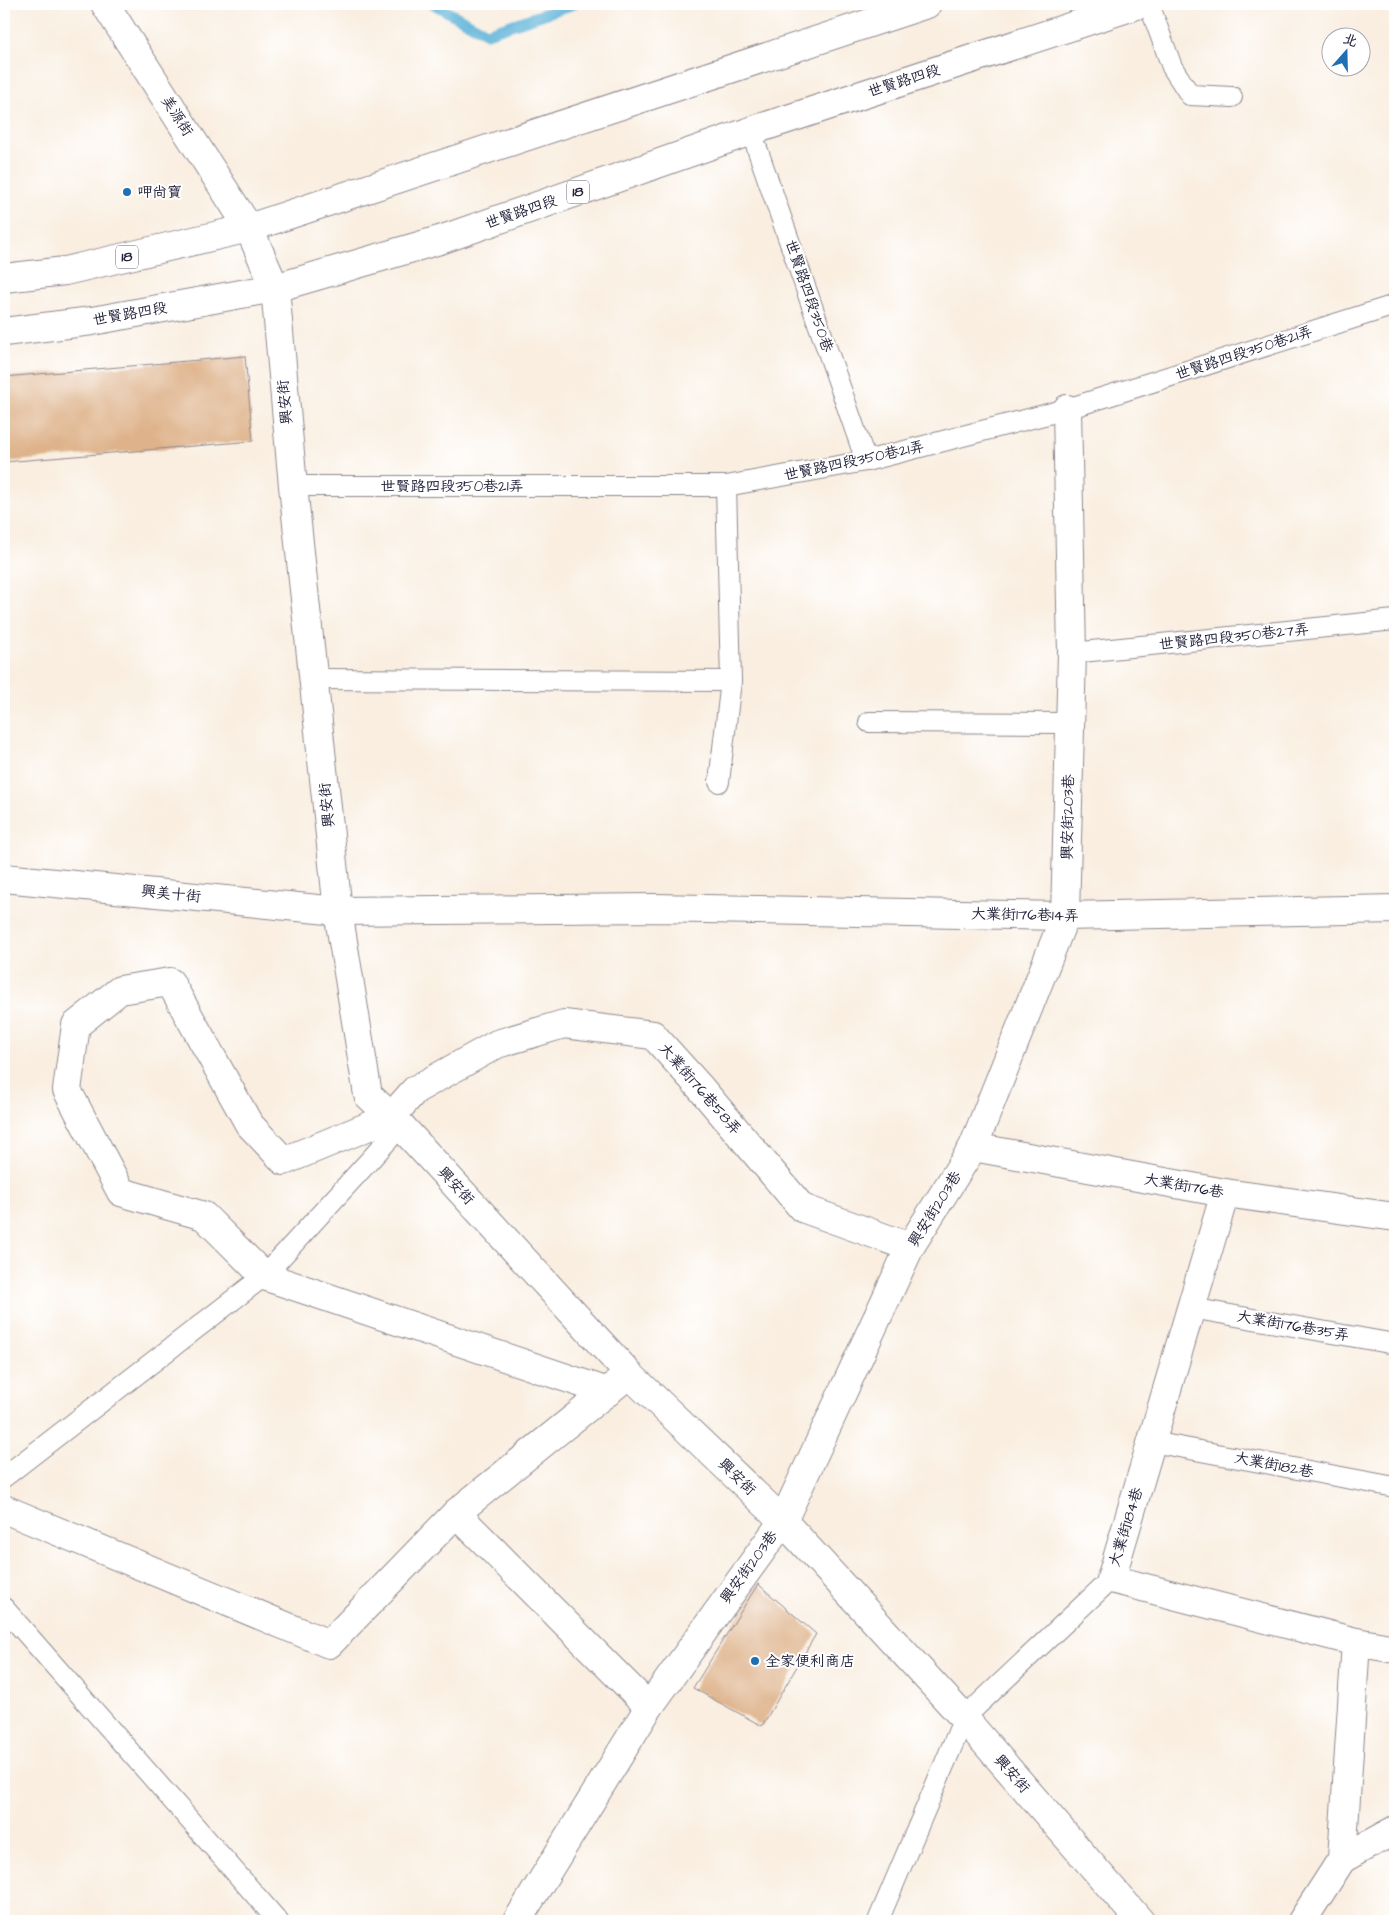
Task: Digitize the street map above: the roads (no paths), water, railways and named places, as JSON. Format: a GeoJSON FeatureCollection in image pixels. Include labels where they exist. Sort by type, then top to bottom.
{"type":"FeatureCollection","features":[{"type":"Feature","properties":{"kind":"street","name":"美源街"},"geometry":{"type":"LineString","coordinates":[[105,4],[249,228]]}},
{"type":"Feature","properties":{"kind":"street","name":"18"},"geometry":{"type":"LineString","coordinates":[[4,278],[64,272],[249,228],[927,4]]}},
{"type":"Feature","properties":{"kind":"street","name":"世賢路四段"},"geometry":{"type":"LineString","coordinates":[[4,332],[92,321],[275,288],[443,239],[751,131],[1140,4]]}},
{"type":"Feature","properties":{"kind":"street","name":"興安街"},"geometry":{"type":"LineString","coordinates":[[249,228],[275,288],[293,486],[338,911],[368,1095],[396,1122],[629,1374],[782,1521],[964,1718],[1140,1921]]}},
{"type":"Feature","properties":{"kind":"street","name":"興安街203巷"},"geometry":{"type":"LineString","coordinates":[[517,1921],[649,1707],[782,1521],[910,1247],[973,1148],[1065,916],[1072,653],[1067,409]]}},
{"type":"Feature","properties":{"kind":"street","name":"興美十街"},"geometry":{"type":"LineString","coordinates":[[4,878],[338,911],[654,908]]}},
{"type":"Feature","properties":{"kind":"street","name":"大業街176巷14弄"},"geometry":{"type":"LineString","coordinates":[[654,908],[1065,916],[1395,908]]}},
{"type":"Feature","properties":{"kind":"street"},"geometry":{"type":"LineString","coordinates":[[396,1122],[284,1161],[249,1124],[170,982],[120,990],[76,1025],[67,1090],[121,1192],[204,1216],[264,1276],[608,1392]]}},
{"type":"Feature","properties":{"kind":"street","name":"大業街176巷58弄"},"geometry":{"type":"LineString","coordinates":[[396,1122],[415,1090],[497,1044],[564,1024],[653,1035],[802,1208],[910,1247]]}},
{"type":"Feature","properties":{"kind":"street","name":"大業街176巷"},"geometry":{"type":"LineString","coordinates":[[973,1148],[1225,1193],[1395,1216]]}},
{"type":"Feature","properties":{"kind":"street","name":"大業街184巷"},"geometry":{"type":"LineString","coordinates":[[1225,1193],[1111,1578],[1356,1642],[1395,1648]]}},
{"type":"Feature","properties":{"kind":"street"},"geometry":{"type":"LineString","coordinates":[[4,1509],[329,1644],[456,1512],[629,1374]]}},
{"type":"Feature","properties":{"kind":"street"},"geometry":{"type":"LineString","coordinates":[[456,1512],[649,1707]]}},
{"type":"Feature","properties":{"kind":"street"},"geometry":{"type":"LineString","coordinates":[[1342,1859],[1356,1642]]}},
{"type":"Feature","properties":{"kind":"street"},"geometry":{"type":"LineString","coordinates":[[1302,1921],[1342,1859],[1395,1830]]}},
{"type":"Feature","properties":{"kind":"lane"},"geometry":{"type":"LineString","coordinates":[[1149,4],[1172,67],[1190,95],[1232,97]]}},
{"type":"Feature","properties":{"kind":"lane","name":"世賢路四段350巷"},"geometry":{"type":"LineString","coordinates":[[751,131],[866,461]]}},
{"type":"Feature","properties":{"kind":"lane","name":"世賢路四段350巷21弄"},"geometry":{"type":"LineString","coordinates":[[293,486],[726,486],[866,461],[1067,409],[1395,305]]}},
{"type":"Feature","properties":{"kind":"lane"},"geometry":{"type":"LineString","coordinates":[[719,782],[731,681],[726,486]]}},
{"type":"Feature","properties":{"kind":"lane","name":"世賢路四段350巷27弄"},"geometry":{"type":"LineString","coordinates":[[1072,653],[1395,620]]}},
{"type":"Feature","properties":{"kind":"lane"},"geometry":{"type":"LineString","coordinates":[[313,679],[731,681]]}},
{"type":"Feature","properties":{"kind":"lane"},"geometry":{"type":"LineString","coordinates":[[869,722],[1070,723]]}},
{"type":"Feature","properties":{"kind":"lane"},"geometry":{"type":"LineString","coordinates":[[4,1477],[264,1276],[396,1122]]}},
{"type":"Feature","properties":{"kind":"lane","name":"大業街176巷35弄"},"geometry":{"type":"LineString","coordinates":[[1191,1308],[1395,1344]]}},
{"type":"Feature","properties":{"kind":"lane","name":"大業街182巷"},"geometry":{"type":"LineString","coordinates":[[1152,1442],[1395,1487]]}},
{"type":"Feature","properties":{"kind":"lane"},"geometry":{"type":"LineString","coordinates":[[878,1921],[964,1718],[1111,1578]]}},
{"type":"Feature","properties":{"kind":"lane"},"geometry":{"type":"LineString","coordinates":[[4,1608],[278,1921]]}},
{"type":"Feature","properties":{"kind":"waterway"},"geometry":{"type":"LineString","coordinates":[[433,4],[487,33],[574,4]]}},
{"type":"Feature","properties":{"kind":"place","name":"呷尚寶"},"geometry":{"type":"Point","coordinates":[127,192]}},
{"type":"Feature","properties":{"kind":"place","name":"全家便利商店"},"geometry":{"type":"Point","coordinates":[755,1661]}}]}
